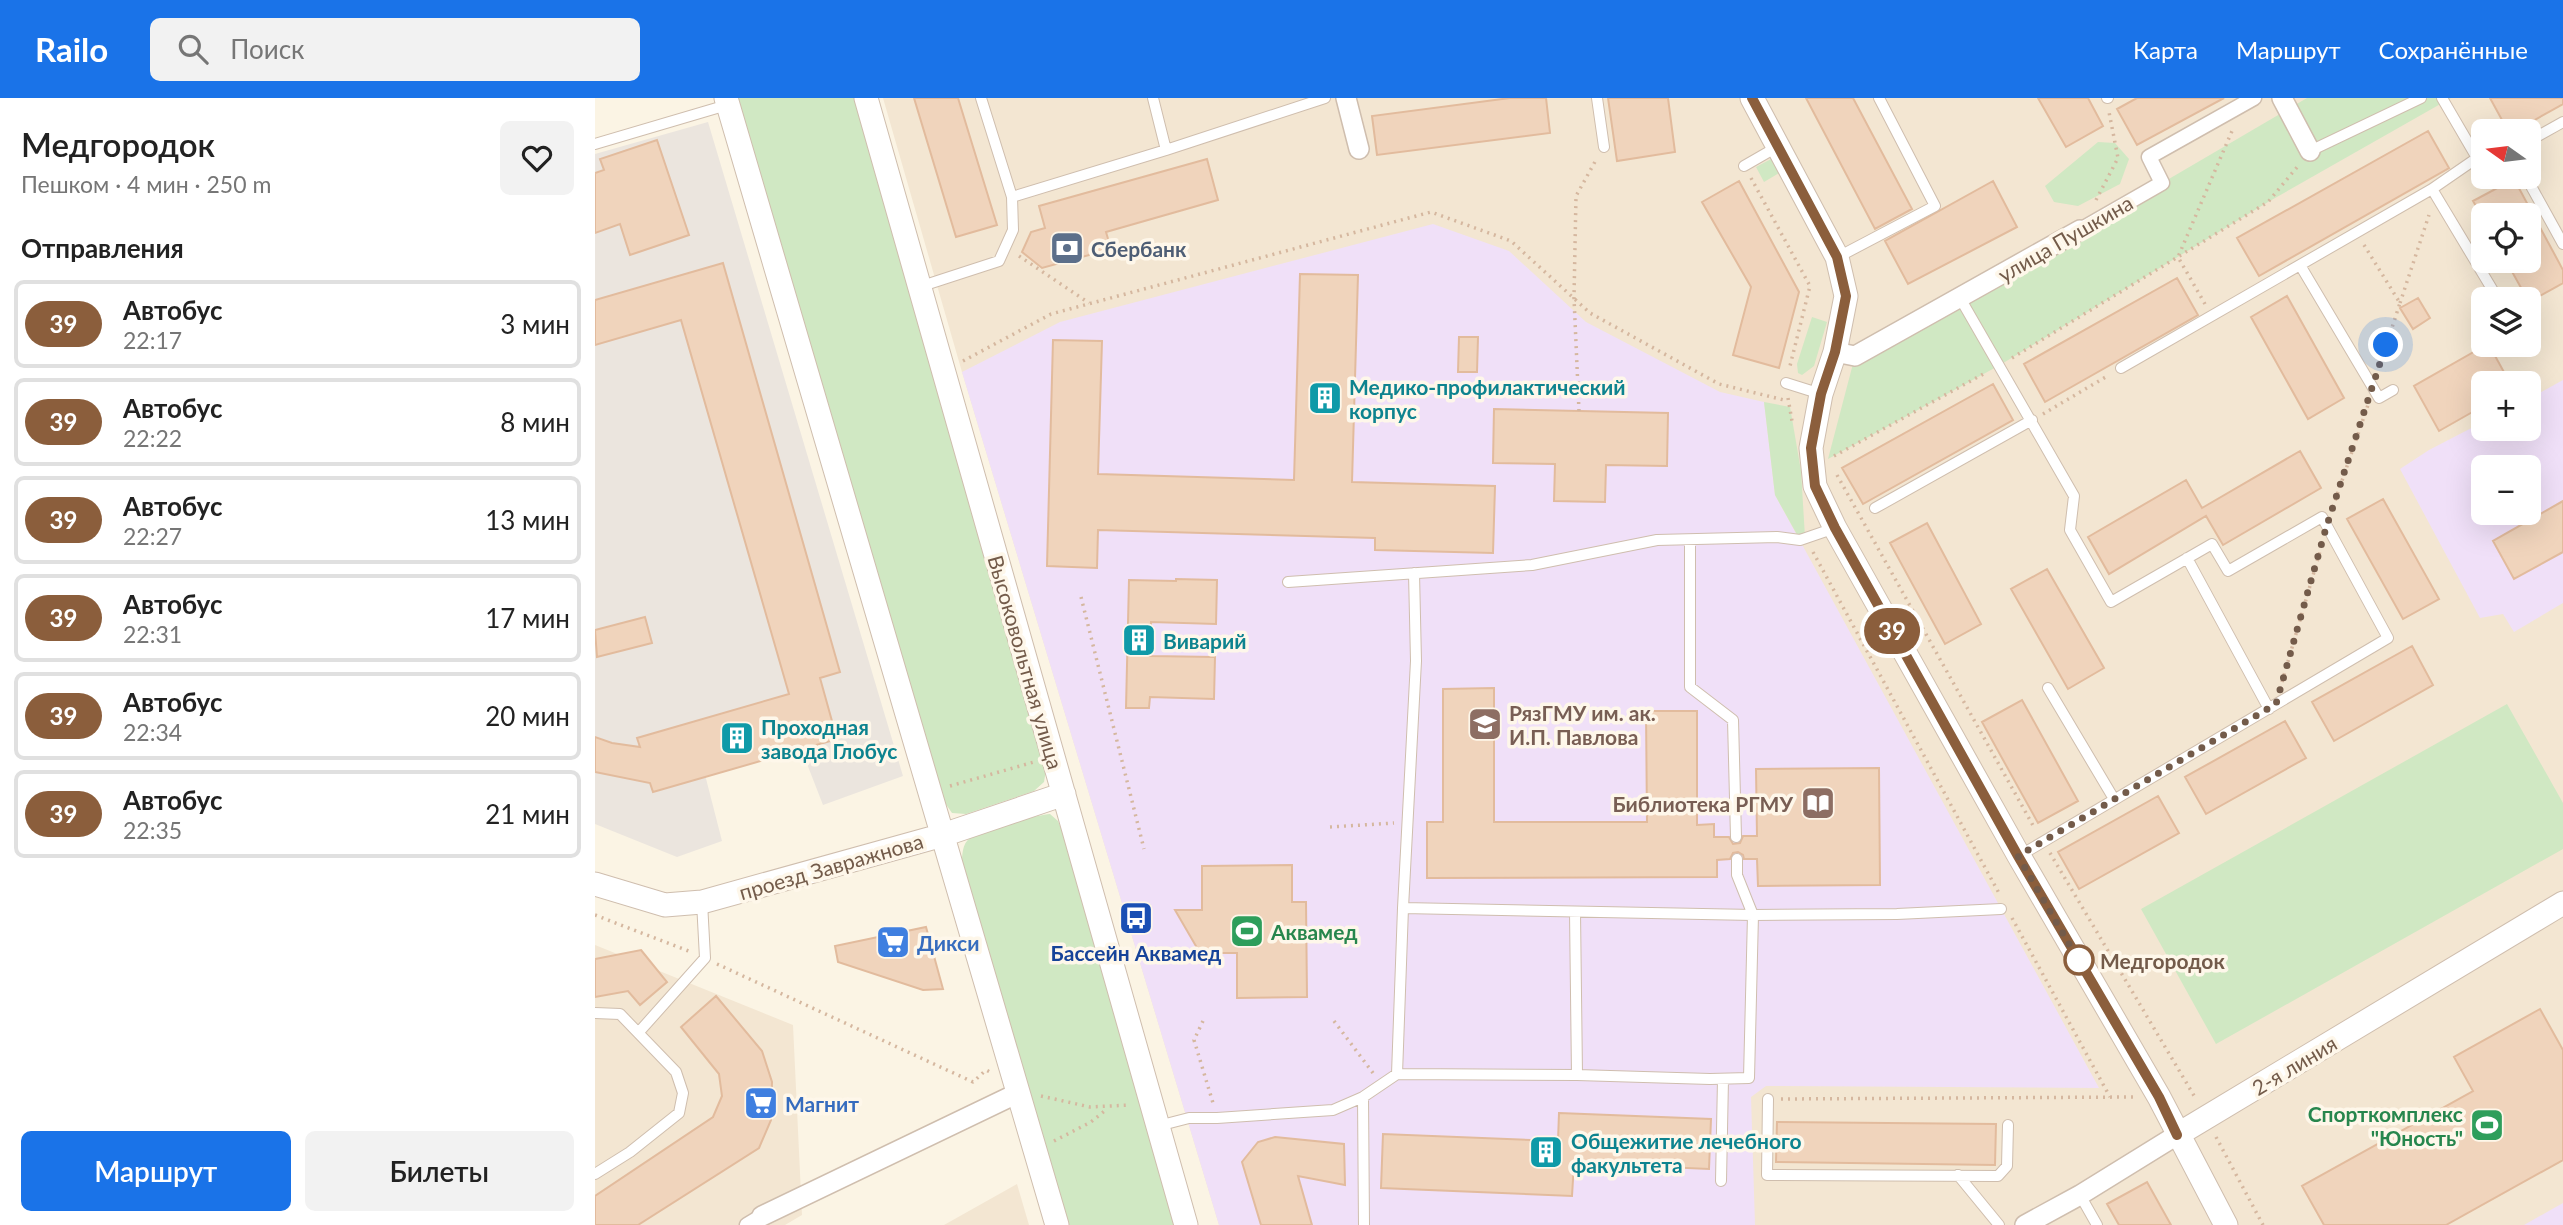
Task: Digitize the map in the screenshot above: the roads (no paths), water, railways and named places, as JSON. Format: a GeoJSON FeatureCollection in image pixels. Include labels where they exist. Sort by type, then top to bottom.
{"type":"FeatureCollection","features":[{"type":"Feature","properties":{"kind":"street","name":"Высоковольтная улица"},"geometry":{"type":"LineString","coordinates":[[866,98],[1186,1225]]}},
{"type":"Feature","properties":{"kind":"street"},"geometry":{"type":"LineString","coordinates":[[1346,98],[1359,149]]}},
{"type":"Feature","properties":{"kind":"street"},"geometry":{"type":"LineString","coordinates":[[1752,98],[1837,257],[1846,296],[1835,352],[1821,394],[1811,448],[1821,463],[1815,486],[1835,528],[2018,856],[2159,1097],[2226,1225]]}},
{"type":"Feature","properties":{"kind":"street"},"geometry":{"type":"LineString","coordinates":[[2282,98],[2310,151]]}},
{"type":"Feature","properties":{"kind":"street"},"geometry":{"type":"LineString","coordinates":[[727,101],[1057,1225]]}},
{"type":"Feature","properties":{"kind":"street","name":"улица Пушкина"},"geometry":{"type":"LineString","coordinates":[[1835,352],[1855,356],[2162,183],[2149,156],[2249,101]]}},
{"type":"Feature","properties":{"kind":"street","name":"проезд Завражнова"},"geometry":{"type":"LineString","coordinates":[[595,884],[664,905],[702,902],[943,835],[1064,794]]}},
{"type":"Feature","properties":{"kind":"street","name":"2-я линия"},"geometry":{"type":"LineString","coordinates":[[2025,1225],[2080,1195],[2563,903]]}},
{"type":"Feature","properties":{"kind":"street"},"geometry":{"type":"LineString","coordinates":[[756,1222],[1017,1089]]}},
{"type":"Feature","properties":{"kind":"lane"},"geometry":{"type":"LineString","coordinates":[[919,287],[999,261],[1013,230],[1012,197],[981,98]]}},
{"type":"Feature","properties":{"kind":"lane"},"geometry":{"type":"LineString","coordinates":[[1153,98],[1166,150]]}},
{"type":"Feature","properties":{"kind":"lane"},"geometry":{"type":"LineString","coordinates":[[1012,197],[1325,98]]}},
{"type":"Feature","properties":{"kind":"lane"},"geometry":{"type":"LineString","coordinates":[[1597,98],[1604,147]]}},
{"type":"Feature","properties":{"kind":"lane"},"geometry":{"type":"LineString","coordinates":[[1837,257],[1935,206],[1879,98]]}},
{"type":"Feature","properties":{"kind":"lane"},"geometry":{"type":"LineString","coordinates":[[2310,151],[2421,98]]}},
{"type":"Feature","properties":{"kind":"lane"},"geometry":{"type":"LineString","coordinates":[[2442,98],[2471,144]]}},
{"type":"Feature","properties":{"kind":"lane"},"geometry":{"type":"LineString","coordinates":[[595,144],[727,101]]}},
{"type":"Feature","properties":{"kind":"lane"},"geometry":{"type":"LineString","coordinates":[[2541,134],[2563,122]]}},
{"type":"Feature","properties":{"kind":"lane"},"geometry":{"type":"LineString","coordinates":[[1744,166],[1778,147]]}},
{"type":"Feature","properties":{"kind":"lane"},"geometry":{"type":"LineString","coordinates":[[2121,368],[2357,233],[2434,193],[2471,165]]}},
{"type":"Feature","properties":{"kind":"lane"},"geometry":{"type":"LineString","coordinates":[[2533,189],[2563,244]]}},
{"type":"Feature","properties":{"kind":"lane"},"geometry":{"type":"LineString","coordinates":[[2434,193],[2491,287]]}},
{"type":"Feature","properties":{"kind":"lane"},"geometry":{"type":"LineString","coordinates":[[2300,265],[2379,398],[2393,390]]}},
{"type":"Feature","properties":{"kind":"lane"},"geometry":{"type":"LineString","coordinates":[[1960,298],[2074,496],[2070,530],[2111,602],[2211,544],[2228,571],[2322,517],[2388,638],[2018,856]]}},
{"type":"Feature","properties":{"kind":"lane"},"geometry":{"type":"LineString","coordinates":[[1786,383],[1821,394]]}},
{"type":"Feature","properties":{"kind":"lane"},"geometry":{"type":"LineString","coordinates":[[1875,508],[2032,420]]}},
{"type":"Feature","properties":{"kind":"lane"},"geometry":{"type":"LineString","coordinates":[[1288,582],[1531,565],[1657,540],[1777,537],[1800,540],[1835,528]]}},
{"type":"Feature","properties":{"kind":"lane"},"geometry":{"type":"LineString","coordinates":[[1690,540],[1690,687],[1733,720],[1736,836]]}},
{"type":"Feature","properties":{"kind":"lane"},"geometry":{"type":"LineString","coordinates":[[2187,558],[2272,706]]}},
{"type":"Feature","properties":{"kind":"lane"},"geometry":{"type":"LineString","coordinates":[[1397,1074],[1402,908],[1416,661],[1414,573]]}},
{"type":"Feature","properties":{"kind":"lane"},"geometry":{"type":"LineString","coordinates":[[2048,688],[2114,799]]}},
{"type":"Feature","properties":{"kind":"lane"},"geometry":{"type":"LineString","coordinates":[[1158,1126],[1189,1118],[1333,1110],[1363,1097],[1397,1074],[1749,1078],[1753,915],[1737,875],[1737,859]]}},
{"type":"Feature","properties":{"kind":"lane"},"geometry":{"type":"LineString","coordinates":[[639,1032],[705,958],[702,902]]}},
{"type":"Feature","properties":{"kind":"lane"},"geometry":{"type":"LineString","coordinates":[[1402,908],[1753,915],[1897,914],[2001,909]]}},
{"type":"Feature","properties":{"kind":"lane"},"geometry":{"type":"LineString","coordinates":[[1575,912],[1577,1075]]}},
{"type":"Feature","properties":{"kind":"lane"},"geometry":{"type":"LineString","coordinates":[[595,1013],[620,1014],[676,1072],[683,1093],[679,1113],[630,1152],[595,1174]]}},
{"type":"Feature","properties":{"kind":"lane"},"geometry":{"type":"LineString","coordinates":[[1721,1181],[1723,1079]]}},
{"type":"Feature","properties":{"kind":"lane"},"geometry":{"type":"LineString","coordinates":[[1363,1097],[1364,1225]]}},
{"type":"Feature","properties":{"kind":"lane"},"geometry":{"type":"LineString","coordinates":[[1768,1099],[1767,1175],[1998,1175],[2007,1166],[2008,1125]]}},
{"type":"Feature","properties":{"kind":"lane"},"geometry":{"type":"LineString","coordinates":[[1958,1175],[1999,1225]]}},
{"type":"Feature","properties":{"kind":"lane"},"geometry":{"type":"LineString","coordinates":[[2080,1195],[2097,1225]]}},
{"type":"Feature","properties":{"kind":"place","name":"Сбербанк"},"geometry":{"type":"Point","coordinates":[1067,248]}},
{"type":"Feature","properties":{"kind":"place","name":"Медико-профилактический корпус"},"geometry":{"type":"Point","coordinates":[1325,398]}},
{"type":"Feature","properties":{"kind":"place","name":"Виварий"},"geometry":{"type":"Point","coordinates":[1139,640]}},
{"type":"Feature","properties":{"kind":"place","name":"РязГМУ им. ак. И.П. Павлова"},"geometry":{"type":"Point","coordinates":[1485,724]}},
{"type":"Feature","properties":{"kind":"place","name":"Проходная завода Глобус"},"geometry":{"type":"Point","coordinates":[737,738]}},
{"type":"Feature","properties":{"kind":"place","name":"Библиотека РГМУ"},"geometry":{"type":"Point","coordinates":[1818,803]}},
{"type":"Feature","properties":{"kind":"place","name":"Бассейн Аквамед"},"geometry":{"type":"Point","coordinates":[1136,918]}},
{"type":"Feature","properties":{"kind":"place","name":"Аквамед"},"geometry":{"type":"Point","coordinates":[1247,931]}},
{"type":"Feature","properties":{"kind":"place","name":"Дикси"},"geometry":{"type":"Point","coordinates":[893,942]}},
{"type":"Feature","properties":{"kind":"place","name":"Медгородок"},"geometry":{"type":"Point","coordinates":[2079,960]}},
{"type":"Feature","properties":{"kind":"place","name":"Магнит"},"geometry":{"type":"Point","coordinates":[761,1103]}},
{"type":"Feature","properties":{"kind":"place","name":"Спорткомплекс \"Юность\""},"geometry":{"type":"Point","coordinates":[2487,1125]}},
{"type":"Feature","properties":{"kind":"place","name":"Общежитие лечебного факультета"},"geometry":{"type":"Point","coordinates":[1546,1152]}}]}
